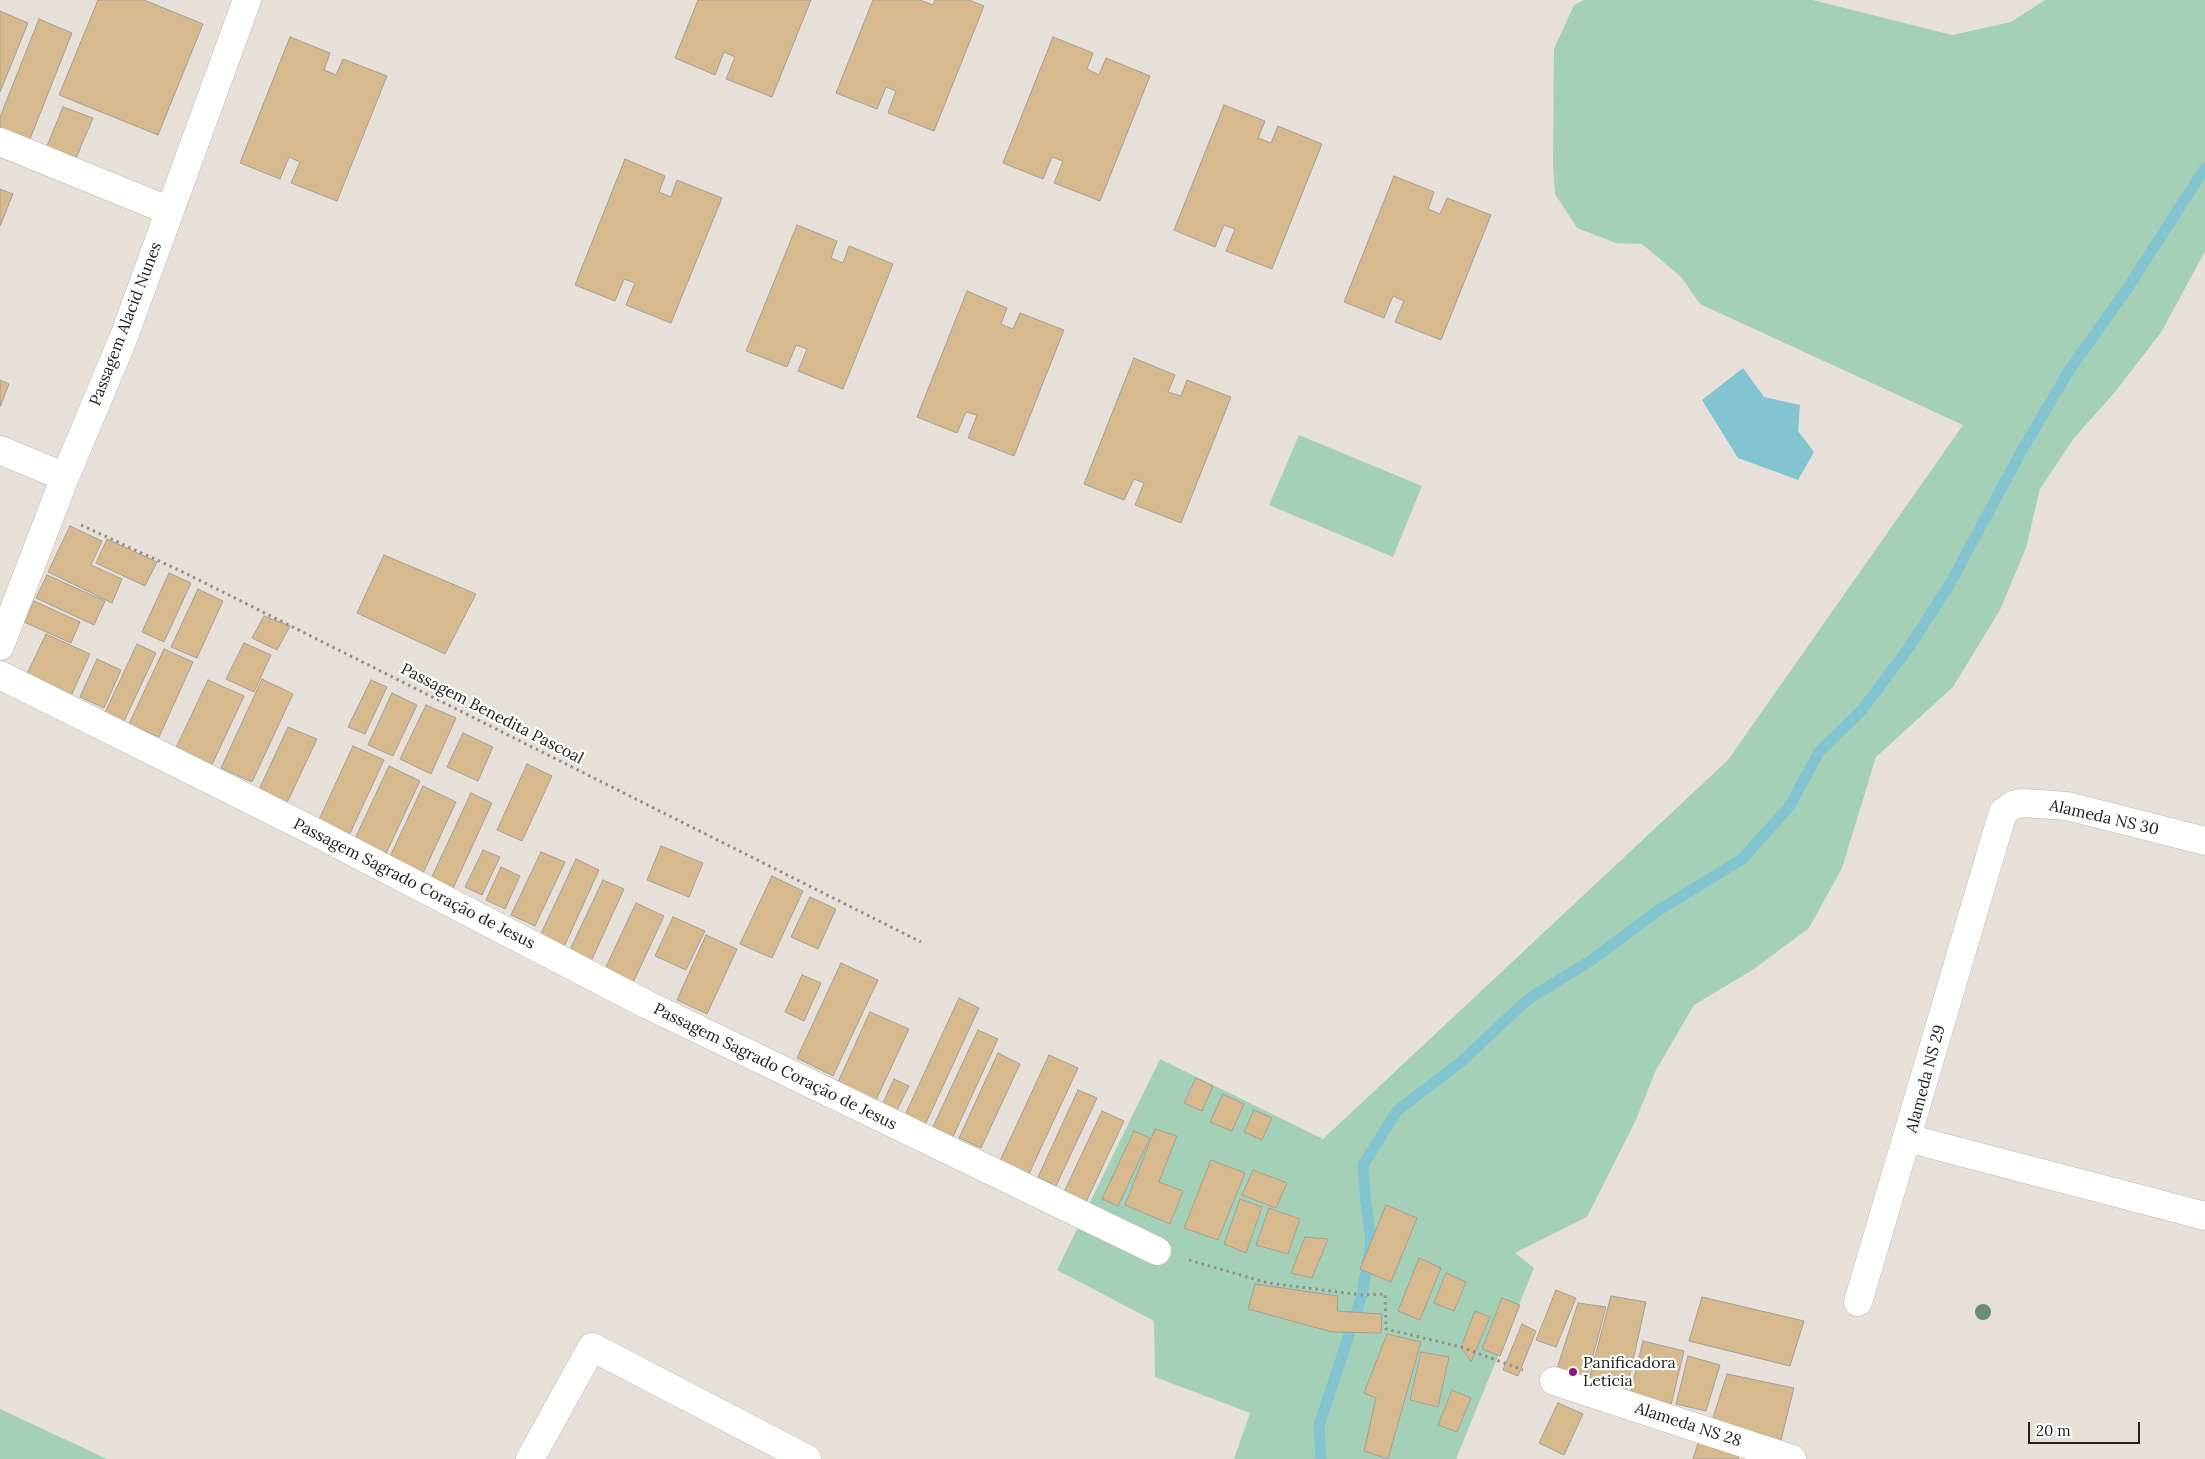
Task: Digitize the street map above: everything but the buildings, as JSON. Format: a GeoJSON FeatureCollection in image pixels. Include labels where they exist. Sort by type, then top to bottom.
{"type":"FeatureCollection","features":[{"type":"Feature","properties":{"kind":"street","name":"Passagem Alacid Nunes"},"geometry":{"type":"LineString","coordinates":[[0,646],[65,476],[123,339],[247,0]]}},
{"type":"Feature","properties":{"kind":"street"},"geometry":{"type":"LineString","coordinates":[[0,142],[170,211]]}},
{"type":"Feature","properties":{"kind":"street"},"geometry":{"type":"LineString","coordinates":[[0,450],[65,476]]}},
{"type":"Feature","properties":{"kind":"street","name":"Passagem Sagrado Coração de Jesus"},"geometry":{"type":"LineString","coordinates":[[0,675],[305,827],[646,1004],[1157,1251]]}},
{"type":"Feature","properties":{"kind":"street","name":"Alameda NS 30"},"geometry":{"type":"LineString","coordinates":[[2004,812],[2013,805],[2022,803],[2067,806],[2205,841]]}},
{"type":"Feature","properties":{"kind":"street","name":"Alameda NS 29"},"geometry":{"type":"LineString","coordinates":[[2004,812],[1907,1138],[2205,1216]]}},
{"type":"Feature","properties":{"kind":"street"},"geometry":{"type":"LineString","coordinates":[[1858,1302],[1907,1138]]}},
{"type":"Feature","properties":{"kind":"street"},"geometry":{"type":"LineString","coordinates":[[530,1459],[592,1347],[807,1459]]}},
{"type":"Feature","properties":{"kind":"street","name":"Alameda NS 28"},"geometry":{"type":"LineString","coordinates":[[1554,1381],[1792,1459]]}},
{"type":"Feature","properties":{"kind":"path","name":"Passagem Benedita Pascoal"},"geometry":{"type":"LineString","coordinates":[[52,510],[185,573],[921,942]]}},
{"type":"Feature","properties":{"kind":"path"},"geometry":{"type":"LineString","coordinates":[[1157,1251],[1268,1284],[1362,1295],[1385,1294],[1386,1329],[1461,1347],[1554,1381]]}},
{"type":"Feature","properties":{"kind":"green space"},"geometry":{"type":"Polygon","coordinates":[[[1584,0],[1813,0],[1952,35],[2011,22],[2045,0],[2205,0],[2205,251],[2162,331],[2115,392],[2074,438],[2040,489],[2026,548],[2000,610],[1953,687],[1876,757],[1842,868],[1809,928],[1754,969],[1694,1005],[1656,1070],[1635,1122],[1587,1217],[1515,1253],[1534,1268],[1456,1459],[1234,1459],[1250,1413],[1155,1377],[1154,1321],[1057,1270],[1160,1059],[1323,1139],[1728,760],[1963,425],[1700,304],[1681,277],[1642,244],[1616,243],[1577,228],[1555,194],[1553,165],[1554,49],[1574,5],[1584,0]]]}},
{"type":"Feature","properties":{"kind":"green space"},"geometry":{"type":"Polygon","coordinates":[[[1299,435],[1422,486],[1393,557],[1269,505],[1299,435]]]}},
{"type":"Feature","properties":{"kind":"green space"},"geometry":{"type":"Polygon","coordinates":[[[0,1409],[107,1459],[0,1459],[0,1409]]]}},
{"type":"Feature","properties":{"kind":"water"},"geometry":{"type":"Polygon","coordinates":[[[1743,368],[1764,397],[1800,405],[1798,431],[1814,452],[1798,480],[1738,458],[1702,400],[1743,368]]]}},
{"type":"Feature","properties":{"kind":"waterway"},"geometry":{"type":"LineString","coordinates":[[1321,1459],[1319,1426],[1362,1295],[1371,1241],[1363,1165],[1397,1111],[1462,1061],[1527,1000],[1593,959],[1656,912],[1742,859],[1789,807],[1819,752],[1862,710],[1910,646],[1951,582],[2021,452],[2070,369],[2127,289],[2205,168]]}},
{"type":"Feature","properties":{"kind":"place","name":"Panificadora Leticia"},"geometry":{"type":"Point","coordinates":[1573,1372]}}]}
